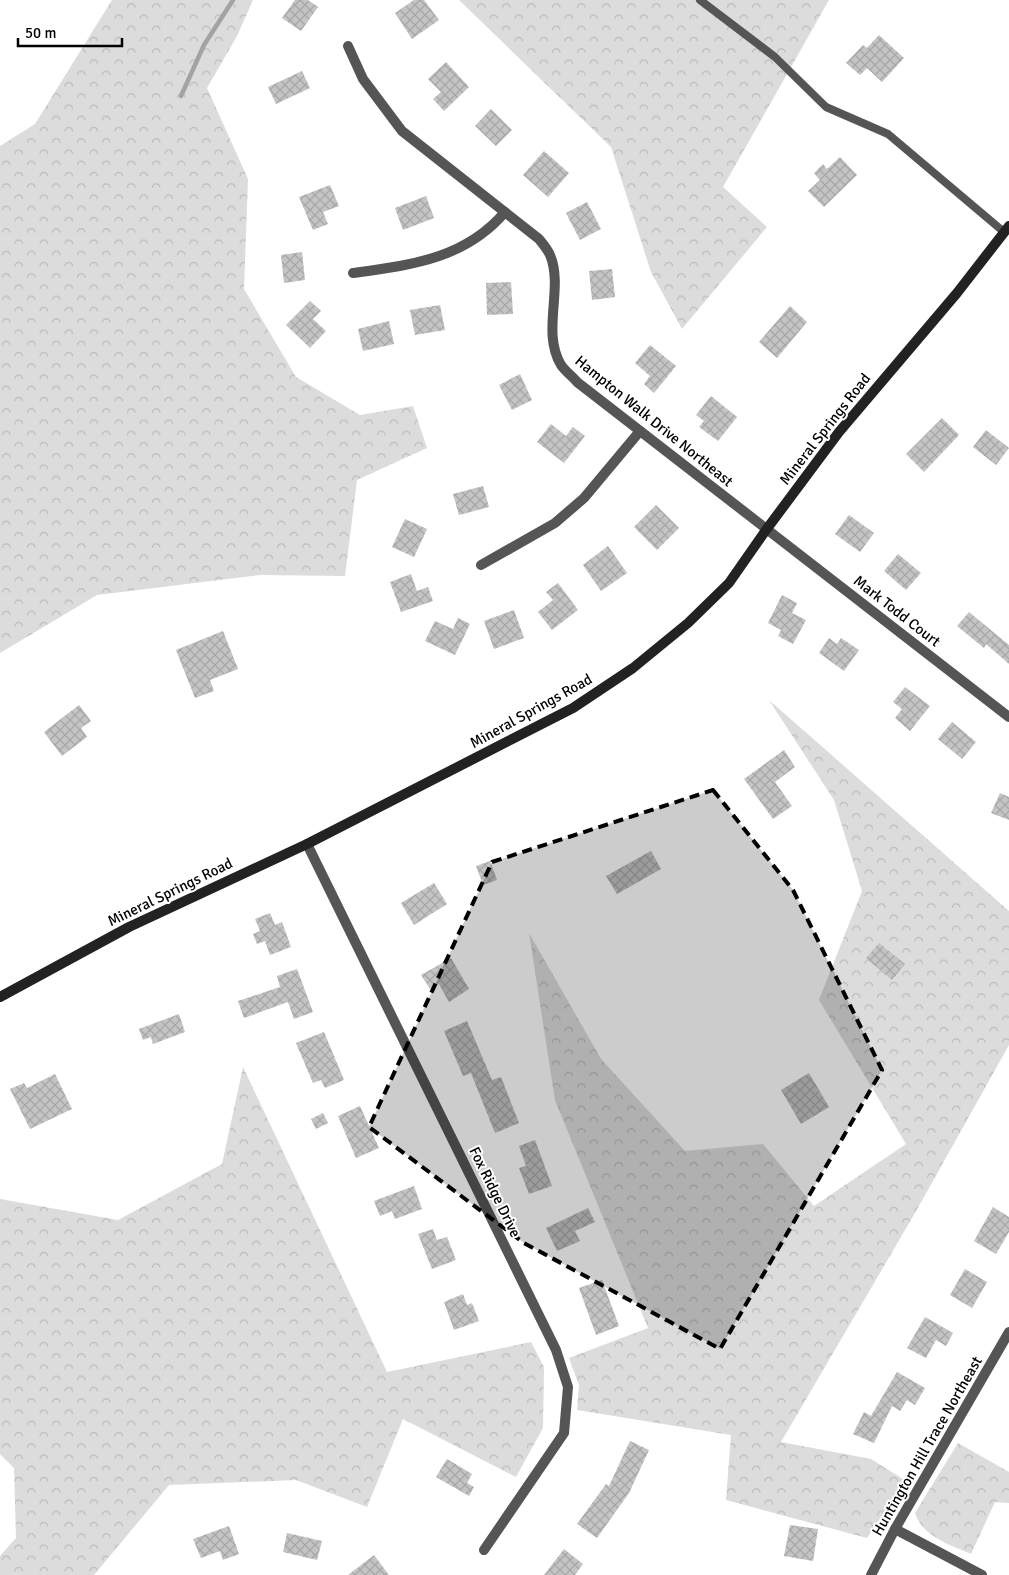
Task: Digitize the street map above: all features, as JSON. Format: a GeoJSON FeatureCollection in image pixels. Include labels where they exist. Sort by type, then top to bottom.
{"type":"FeatureCollection","features":[{"type":"Feature","properties":{"kind":"street","name":"Hampton Walk Drive Northeast"},"geometry":{"type":"LineString","coordinates":[[348,46],[363,79],[402,130],[539,239],[550,256],[554,275],[552,314],[554,341],[561,366],[578,382],[766,530]]}},
{"type":"Feature","properties":{"kind":"street"},"geometry":{"type":"LineString","coordinates":[[353,273],[417,264],[462,248],[494,226],[506,212]]}},
{"type":"Feature","properties":{"kind":"street","name":"Mineral Springs Road"},"geometry":{"type":"LineString","coordinates":[[0,997],[129,927],[307,844],[573,708],[633,668],[682,629],[730,583],[766,530],[839,432],[956,293],[1006,229]]}},
{"type":"Feature","properties":{"kind":"street"},"geometry":{"type":"LineString","coordinates":[[481,565],[555,524],[584,498],[640,431]]}},
{"type":"Feature","properties":{"kind":"street","name":"Mark Todd Court"},"geometry":{"type":"LineString","coordinates":[[766,530],[1009,717]]}},
{"type":"Feature","properties":{"kind":"street","name":"Fox Ridge Drive"},"geometry":{"type":"LineString","coordinates":[[307,844],[556,1350],[568,1387],[564,1433],[484,1550]]}},
{"type":"Feature","properties":{"kind":"street","name":"Huntington Hill Trace Northeast"},"geometry":{"type":"LineString","coordinates":[[871,1575],[1009,1332]]}},
{"type":"Feature","properties":{"kind":"street"},"geometry":{"type":"LineString","coordinates":[[895,1530],[982,1575]]}},
{"type":"Feature","properties":{"kind":"lane"},"geometry":{"type":"LineString","coordinates":[[700,0],[775,58],[826,107],[888,134],[1006,229]]}},
{"type":"Feature","properties":{"kind":"highlighted area"},"geometry":{"type":"Polygon","coordinates":[[[713,790],[793,890],[882,1070],[720,1349],[524,1243],[369,1127],[492,862],[713,790]]]}},
{"type":"Feature","properties":{"kind":"green space"},"geometry":{"type":"Polygon","coordinates":[[[112,0],[253,0],[237,36],[207,88],[248,179],[244,289],[296,377],[360,415],[413,406],[427,448],[357,480],[345,576],[261,575],[97,595],[0,653],[0,146],[35,124],[112,0]]]}},
{"type":"Feature","properties":{"kind":"green space"},"geometry":{"type":"Polygon","coordinates":[[[459,0],[829,0],[723,187],[767,227],[682,329],[651,272],[611,147],[459,0]]]}},
{"type":"Feature","properties":{"kind":"green space"},"geometry":{"type":"Polygon","coordinates":[[[769,700],[1009,911],[1009,1045],[915,1213],[781,1442],[871,1459],[906,1481],[867,1538],[726,1500],[731,1435],[577,1410],[579,1385],[569,1358],[648,1328],[555,1100],[529,933],[601,1059],[685,1151],[763,1144],[814,1206],[906,1144],[819,1000],[862,891],[834,800],[769,700]]]}},
{"type":"Feature","properties":{"kind":"green space"},"geometry":{"type":"Polygon","coordinates":[[[243,1067],[387,1372],[531,1342],[544,1367],[543,1428],[516,1477],[403,1419],[367,1507],[296,1480],[169,1485],[94,1575],[0,1575],[0,1556],[16,1538],[14,1468],[0,1454],[0,1199],[118,1220],[222,1164],[243,1067]]]}},
{"type":"Feature","properties":{"kind":"green space"},"geometry":{"type":"Polygon","coordinates":[[[958,1443],[1009,1472],[1009,1503],[995,1502],[971,1554],[930,1534],[915,1513],[958,1443]]]}},
{"type":"Feature","properties":{"kind":"building"},"geometry":{"type":"Polygon","coordinates":[[[295,0],[308,0],[318,7],[301,31],[282,18],[295,0]]]}},
{"type":"Feature","properties":{"kind":"building"},"geometry":{"type":"Polygon","coordinates":[[[414,0],[424,0],[439,20],[412,39],[395,13],[414,0]]]}},
{"type":"Feature","properties":{"kind":"building"},"geometry":{"type":"Polygon","coordinates":[[[879,35],[904,58],[882,82],[867,68],[860,75],[846,63],[863,45],[867,48],[879,35]]]}},
{"type":"Feature","properties":{"kind":"building"},"geometry":{"type":"Polygon","coordinates":[[[446,62],[469,87],[444,111],[433,99],[441,92],[428,79],[446,62]]]}},
{"type":"Feature","properties":{"kind":"building"},"geometry":{"type":"Polygon","coordinates":[[[302,71],[310,88],[276,104],[268,87],[302,71]]]}},
{"type":"Feature","properties":{"kind":"building"},"geometry":{"type":"Polygon","coordinates":[[[491,109],[512,130],[496,146],[475,126],[491,109]]]}},
{"type":"Feature","properties":{"kind":"building"},"geometry":{"type":"Polygon","coordinates":[[[544,151],[569,173],[548,197],[523,175],[544,151]]]}},
{"type":"Feature","properties":{"kind":"building"},"geometry":{"type":"Polygon","coordinates":[[[840,157],[857,175],[824,207],[808,191],[820,180],[814,173],[823,164],[827,169],[840,157]]]}},
{"type":"Feature","properties":{"kind":"building"},"geometry":{"type":"Polygon","coordinates":[[[330,185],[339,206],[323,212],[328,224],[313,230],[299,197],[330,185]]]}},
{"type":"Feature","properties":{"kind":"building"},"geometry":{"type":"Polygon","coordinates":[[[426,196],[434,218],[403,230],[395,208],[426,196]]]}},
{"type":"Feature","properties":{"kind":"building"},"geometry":{"type":"Polygon","coordinates":[[[587,202],[601,229],[580,240],[566,213],[587,202]]]}},
{"type":"Feature","properties":{"kind":"building"},"geometry":{"type":"Polygon","coordinates":[[[302,252],[305,280],[284,283],[281,255],[302,252]]]}},
{"type":"Feature","properties":{"kind":"building"},"geometry":{"type":"Polygon","coordinates":[[[612,269],[615,297],[592,300],[589,271],[612,269]]]}},
{"type":"Feature","properties":{"kind":"building"},"geometry":{"type":"Polygon","coordinates":[[[511,282],[513,314],[487,315],[486,283],[511,282]]]}},
{"type":"Feature","properties":{"kind":"building"},"geometry":{"type":"Polygon","coordinates":[[[310,301],[321,311],[313,319],[326,331],[310,348],[286,325],[310,301]]]}},
{"type":"Feature","properties":{"kind":"building"},"geometry":{"type":"Polygon","coordinates":[[[440,305],[445,330],[415,335],[410,310],[440,305]]]}},
{"type":"Feature","properties":{"kind":"building"},"geometry":{"type":"Polygon","coordinates":[[[790,306],[807,322],[777,358],[759,342],[790,306]]]}},
{"type":"Feature","properties":{"kind":"building"},"geometry":{"type":"Polygon","coordinates":[[[389,321],[394,344],[363,351],[358,329],[389,321]]]}},
{"type":"Feature","properties":{"kind":"building"},"geometry":{"type":"Polygon","coordinates":[[[650,345],[676,366],[654,393],[644,384],[650,376],[635,363],[650,345]]]}},
{"type":"Feature","properties":{"kind":"building"},"geometry":{"type":"Polygon","coordinates":[[[520,374],[532,400],[512,410],[499,385],[520,374]]]}},
{"type":"Feature","properties":{"kind":"building"},"geometry":{"type":"Polygon","coordinates":[[[711,396],[737,417],[718,441],[699,427],[704,421],[696,415],[711,396]]]}},
{"type":"Feature","properties":{"kind":"building"},"geometry":{"type":"Polygon","coordinates":[[[942,418],[959,435],[924,472],[906,454],[942,418]]]}},
{"type":"Feature","properties":{"kind":"building"},"geometry":{"type":"Polygon","coordinates":[[[551,424],[566,436],[573,427],[585,436],[564,463],[537,442],[551,424]]]}},
{"type":"Feature","properties":{"kind":"building"},"geometry":{"type":"Polygon","coordinates":[[[986,430],[1009,448],[996,465],[973,447],[986,430]]]}},
{"type":"Feature","properties":{"kind":"building"},"geometry":{"type":"Polygon","coordinates":[[[483,486],[489,507],[459,515],[453,494],[483,486]]]}},
{"type":"Feature","properties":{"kind":"building"},"geometry":{"type":"Polygon","coordinates":[[[656,505],[679,528],[657,550],[634,527],[656,505]]]}},
{"type":"Feature","properties":{"kind":"building"},"geometry":{"type":"Polygon","coordinates":[[[849,515],[874,533],[860,552],[835,534],[849,515]]]}},
{"type":"Feature","properties":{"kind":"building"},"geometry":{"type":"Polygon","coordinates":[[[405,519],[427,529],[414,557],[392,547],[405,519]]]}},
{"type":"Feature","properties":{"kind":"building"},"geometry":{"type":"Polygon","coordinates":[[[608,546],[627,573],[601,591],[583,565],[608,546]]]}},
{"type":"Feature","properties":{"kind":"building"},"geometry":{"type":"Polygon","coordinates":[[[898,554],[921,573],[906,590],[884,571],[898,554]]]}},
{"type":"Feature","properties":{"kind":"building"},"geometry":{"type":"Polygon","coordinates":[[[411,574],[417,591],[428,587],[433,601],[401,612],[390,582],[411,574]]]}},
{"type":"Feature","properties":{"kind":"building"},"geometry":{"type":"Polygon","coordinates":[[[558,583],[578,610],[552,630],[538,612],[553,600],[546,592],[558,583]]]}},
{"type":"Feature","properties":{"kind":"building"},"geometry":{"type":"Polygon","coordinates":[[[782,595],[797,603],[792,613],[806,620],[793,644],[778,636],[781,630],[768,623],[782,595]]]}},
{"type":"Feature","properties":{"kind":"building"},"geometry":{"type":"Polygon","coordinates":[[[514,610],[524,638],[494,649],[484,621],[514,610]]]}},
{"type":"Feature","properties":{"kind":"building"},"geometry":{"type":"Polygon","coordinates":[[[969,612],[1009,645],[1009,664],[986,644],[984,648],[957,626],[969,612]]]}},
{"type":"Feature","properties":{"kind":"building"},"geometry":{"type":"Polygon","coordinates":[[[458,618],[470,624],[455,655],[425,641],[435,621],[453,629],[458,618]]]}},
{"type":"Feature","properties":{"kind":"building"},"geometry":{"type":"Polygon","coordinates":[[[223,631],[238,669],[210,680],[214,691],[195,698],[176,650],[223,631]]]}},
{"type":"Feature","properties":{"kind":"building"},"geometry":{"type":"Polygon","coordinates":[[[829,638],[837,644],[841,638],[859,650],[844,671],[819,653],[829,638]]]}},
{"type":"Feature","properties":{"kind":"building"},"geometry":{"type":"Polygon","coordinates":[[[905,687],[930,706],[910,731],[895,718],[902,709],[893,702],[905,687]]]}},
{"type":"Feature","properties":{"kind":"building"},"geometry":{"type":"Polygon","coordinates":[[[79,705],[91,721],[81,728],[87,737],[62,756],[44,732],[79,705]]]}},
{"type":"Feature","properties":{"kind":"building"},"geometry":{"type":"Polygon","coordinates":[[[952,722],[976,742],[962,759],[938,739],[952,722]]]}},
{"type":"Feature","properties":{"kind":"building"},"geometry":{"type":"Polygon","coordinates":[[[784,750],[795,767],[775,782],[792,806],[773,819],[744,779],[784,750]]]}},
{"type":"Feature","properties":{"kind":"building"},"geometry":{"type":"Polygon","coordinates":[[[1000,793],[1009,797],[1009,820],[991,813],[1000,793]]]}},
{"type":"Feature","properties":{"kind":"building"},"geometry":{"type":"Polygon","coordinates":[[[651,851],[661,869],[617,894],[606,876],[651,851]]]}},
{"type":"Feature","properties":{"kind":"building"},"geometry":{"type":"Polygon","coordinates":[[[490,861],[497,880],[483,885],[476,866],[490,861]]]}},
{"type":"Feature","properties":{"kind":"building"},"geometry":{"type":"Polygon","coordinates":[[[434,883],[447,904],[414,925],[401,903],[434,883]]]}},
{"type":"Feature","properties":{"kind":"building"},"geometry":{"type":"Polygon","coordinates":[[[270,913],[275,925],[282,922],[291,947],[270,955],[265,941],[257,944],[253,934],[260,931],[255,919],[270,913]]]}},
{"type":"Feature","properties":{"kind":"building"},"geometry":{"type":"Polygon","coordinates":[[[879,943],[905,964],[892,980],[866,958],[879,943]]]}},
{"type":"Feature","properties":{"kind":"building"},"geometry":{"type":"Polygon","coordinates":[[[451,958],[469,989],[449,1002],[439,984],[430,989],[421,975],[451,958]]]}},
{"type":"Feature","properties":{"kind":"building"},"geometry":{"type":"Polygon","coordinates":[[[297,969],[313,1012],[294,1019],[288,1002],[244,1018],[238,1001],[280,987],[277,976],[297,969]]]}},
{"type":"Feature","properties":{"kind":"building"},"geometry":{"type":"Polygon","coordinates":[[[179,1014],[185,1032],[153,1044],[151,1037],[143,1040],[139,1029],[179,1014]]]}},
{"type":"Feature","properties":{"kind":"building"},"geometry":{"type":"Polygon","coordinates":[[[467,1021],[492,1080],[501,1077],[519,1123],[495,1133],[471,1073],[463,1076],[444,1031],[467,1021]]]}},
{"type":"Feature","properties":{"kind":"building"},"geometry":{"type":"Polygon","coordinates":[[[324,1032],[344,1080],[325,1088],[321,1080],[313,1083],[296,1043],[324,1032]]]}},
{"type":"Feature","properties":{"kind":"building"},"geometry":{"type":"Polygon","coordinates":[[[809,1073],[829,1107],[801,1124],[781,1090],[809,1073]]]}},
{"type":"Feature","properties":{"kind":"building"},"geometry":{"type":"Polygon","coordinates":[[[55,1074],[72,1109],[30,1129],[10,1089],[24,1083],[27,1088],[55,1074]]]}},
{"type":"Feature","properties":{"kind":"building"},"geometry":{"type":"Polygon","coordinates":[[[360,1106],[379,1148],[356,1158],[338,1116],[360,1106]]]}},
{"type":"Feature","properties":{"kind":"building"},"geometry":{"type":"Polygon","coordinates":[[[323,1113],[328,1123],[316,1129],[311,1119],[323,1113]]]}},
{"type":"Feature","properties":{"kind":"building"},"geometry":{"type":"Polygon","coordinates":[[[535,1140],[552,1186],[529,1194],[519,1168],[526,1166],[519,1146],[535,1140]]]}},
{"type":"Feature","properties":{"kind":"building"},"geometry":{"type":"Polygon","coordinates":[[[414,1186],[422,1209],[395,1219],[392,1211],[380,1216],[374,1201],[414,1186]]]}},
{"type":"Feature","properties":{"kind":"building"},"geometry":{"type":"Polygon","coordinates":[[[993,1207],[1009,1217],[1009,1232],[996,1254],[974,1241],[993,1207]]]}},
{"type":"Feature","properties":{"kind":"building"},"geometry":{"type":"Polygon","coordinates":[[[588,1208],[595,1222],[575,1231],[580,1241],[557,1251],[546,1228],[588,1208]]]}},
{"type":"Feature","properties":{"kind":"building"},"geometry":{"type":"Polygon","coordinates":[[[433,1229],[437,1240],[447,1237],[456,1260],[432,1269],[418,1234],[433,1229]]]}},
{"type":"Feature","properties":{"kind":"building"},"geometry":{"type":"Polygon","coordinates":[[[965,1269],[987,1282],[972,1308],[950,1295],[965,1269]]]}},
{"type":"Feature","properties":{"kind":"building"},"geometry":{"type":"Polygon","coordinates":[[[602,1280],[619,1326],[596,1335],[579,1288],[602,1280]]]}},
{"type":"Feature","properties":{"kind":"building"},"geometry":{"type":"Polygon","coordinates":[[[463,1294],[467,1305],[472,1303],[479,1321],[454,1330],[444,1302],[463,1294]]]}},
{"type":"Feature","properties":{"kind":"building"},"geometry":{"type":"Polygon","coordinates":[[[925,1317],[953,1333],[946,1346],[936,1340],[926,1358],[907,1348],[925,1317]]]}},
{"type":"Feature","properties":{"kind":"building"},"geometry":{"type":"Polygon","coordinates":[[[897,1372],[925,1388],[915,1405],[907,1400],[900,1411],[892,1406],[874,1443],[853,1434],[864,1412],[871,1416],[897,1372]]]}},
{"type":"Feature","properties":{"kind":"building"},"geometry":{"type":"Polygon","coordinates":[[[630,1441],[649,1450],[629,1493],[597,1538],[577,1524],[606,1484],[609,1486],[630,1441]]]}},
{"type":"Feature","properties":{"kind":"building"},"geometry":{"type":"Polygon","coordinates":[[[447,1459],[472,1474],[467,1483],[474,1487],[469,1496],[436,1477],[447,1459]]]}},
{"type":"Feature","properties":{"kind":"building"},"geometry":{"type":"Polygon","coordinates":[[[790,1525],[818,1529],[813,1561],[784,1556],[790,1525]]]}},
{"type":"Feature","properties":{"kind":"building"},"geometry":{"type":"Polygon","coordinates":[[[229,1526],[239,1554],[223,1560],[220,1551],[201,1558],[193,1539],[229,1526]]]}},
{"type":"Feature","properties":{"kind":"building"},"geometry":{"type":"Polygon","coordinates":[[[287,1533],[322,1541],[317,1560],[283,1552],[287,1533]]]}},
{"type":"Feature","properties":{"kind":"building"},"geometry":{"type":"Polygon","coordinates":[[[564,1549],[583,1564],[575,1575],[544,1575],[564,1549]]]}},
{"type":"Feature","properties":{"kind":"building"},"geometry":{"type":"Polygon","coordinates":[[[374,1555],[389,1575],[348,1575],[374,1555]]]}},
{"type":"Feature","properties":{"kind":"waterway"},"geometry":{"type":"LineString","coordinates":[[181,96],[204,45],[233,0]]}}]}
